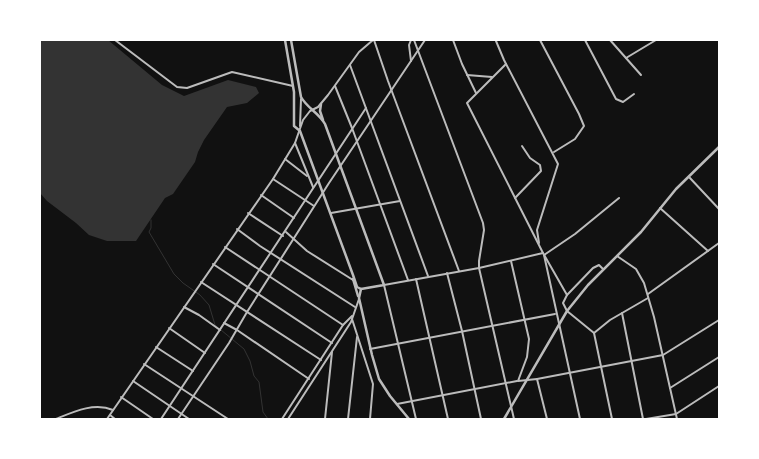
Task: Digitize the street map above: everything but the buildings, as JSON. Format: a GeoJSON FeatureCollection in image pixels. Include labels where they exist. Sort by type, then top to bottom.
{"type":"FeatureCollection","features":[{"type":"Feature","properties":{"kind":"street"},"geometry":{"type":"LineString","coordinates":[[115,40],[177,87],[187,88],[232,72],[293,86]]}},
{"type":"Feature","properties":{"kind":"street"},"geometry":{"type":"LineString","coordinates":[[285,40],[293,86],[294,126],[300,131]]}},
{"type":"Feature","properties":{"kind":"street"},"geometry":{"type":"LineString","coordinates":[[291,40],[301,97],[300,131],[352,275],[358,288],[361,289]]}},
{"type":"Feature","properties":{"kind":"street"},"geometry":{"type":"LineString","coordinates":[[107,419],[272,179],[295,143],[303,120],[321,104],[359,52],[374,40],[459,271]]}},
{"type":"Feature","properties":{"kind":"street"},"geometry":{"type":"LineString","coordinates":[[411,61],[409,46],[413,40],[419,50],[483,222],[484,230],[479,268],[514,419]]}},
{"type":"Feature","properties":{"kind":"street"},"geometry":{"type":"LineString","coordinates":[[178,419],[237,330],[340,165],[426,40]]}},
{"type":"Feature","properties":{"kind":"street"},"geometry":{"type":"LineString","coordinates":[[453,40],[476,93]]}},
{"type":"Feature","properties":{"kind":"street"},"geometry":{"type":"LineString","coordinates":[[503,40],[495,41],[558,164],[538,226],[539,245]]}},
{"type":"Feature","properties":{"kind":"street"},"geometry":{"type":"LineString","coordinates":[[540,40],[584,124],[578,137],[553,152]]}},
{"type":"Feature","properties":{"kind":"street"},"geometry":{"type":"LineString","coordinates":[[585,40],[617,101],[623,102],[634,94]]}},
{"type":"Feature","properties":{"kind":"street"},"geometry":{"type":"LineString","coordinates":[[611,40],[641,75]]}},
{"type":"Feature","properties":{"kind":"street"},"geometry":{"type":"LineString","coordinates":[[626,58],[656,40]]}},
{"type":"Feature","properties":{"kind":"street"},"geometry":{"type":"LineString","coordinates":[[349,64],[428,276]]}},
{"type":"Feature","properties":{"kind":"street"},"geometry":{"type":"LineString","coordinates":[[506,64],[467,101],[467,104],[543,254],[567,295]]}},
{"type":"Feature","properties":{"kind":"street"},"geometry":{"type":"LineString","coordinates":[[467,75],[492,77]]}},
{"type":"Feature","properties":{"kind":"street"},"geometry":{"type":"LineString","coordinates":[[334,85],[357,141],[408,280]]}},
{"type":"Feature","properties":{"kind":"street"},"geometry":{"type":"LineString","coordinates":[[301,97],[305,104],[323,121]]}},
{"type":"Feature","properties":{"kind":"street"},"geometry":{"type":"LineString","coordinates":[[321,104],[323,121],[384,285],[416,419]]}},
{"type":"Feature","properties":{"kind":"street"},"geometry":{"type":"LineString","coordinates":[[161,419],[366,108]]}},
{"type":"Feature","properties":{"kind":"street"},"geometry":{"type":"LineString","coordinates":[[295,143],[314,188]]}},
{"type":"Feature","properties":{"kind":"street"},"geometry":{"type":"LineString","coordinates":[[514,198],[541,171],[540,165],[530,158],[522,146]]}},
{"type":"Feature","properties":{"kind":"street"},"geometry":{"type":"LineString","coordinates":[[504,419],[567,311],[604,269],[641,232],[660,208],[719,147]]}},
{"type":"Feature","properties":{"kind":"street"},"geometry":{"type":"LineString","coordinates":[[285,159],[309,178]]}},
{"type":"Feature","properties":{"kind":"street"},"geometry":{"type":"LineString","coordinates":[[689,177],[719,209]]}},
{"type":"Feature","properties":{"kind":"street"},"geometry":{"type":"LineString","coordinates":[[272,179],[315,206]]}},
{"type":"Feature","properties":{"kind":"street"},"geometry":{"type":"LineString","coordinates":[[261,195],[295,218]]}},
{"type":"Feature","properties":{"kind":"street"},"geometry":{"type":"LineString","coordinates":[[361,289],[479,268],[543,254],[575,234],[619,198]]}},
{"type":"Feature","properties":{"kind":"street"},"geometry":{"type":"LineString","coordinates":[[331,213],[400,200]]}},
{"type":"Feature","properties":{"kind":"street"},"geometry":{"type":"LineString","coordinates":[[660,208],[708,251]]}},
{"type":"Feature","properties":{"kind":"street"},"geometry":{"type":"LineString","coordinates":[[248,213],[283,236]]}},
{"type":"Feature","properties":{"kind":"street"},"geometry":{"type":"LineString","coordinates":[[236,230],[355,306]]}},
{"type":"Feature","properties":{"kind":"street"},"geometry":{"type":"LineString","coordinates":[[286,232],[315,257],[353,280]]}},
{"type":"Feature","properties":{"kind":"street"},"geometry":{"type":"LineString","coordinates":[[648,294],[719,243]]}},
{"type":"Feature","properties":{"kind":"street"},"geometry":{"type":"LineString","coordinates":[[225,247],[343,325]]}},
{"type":"Feature","properties":{"kind":"street"},"geometry":{"type":"LineString","coordinates":[[543,254],[580,419]]}},
{"type":"Feature","properties":{"kind":"street"},"geometry":{"type":"LineString","coordinates":[[617,256],[636,269],[648,294],[677,419]]}},
{"type":"Feature","properties":{"kind":"street"},"geometry":{"type":"LineString","coordinates":[[510,261],[529,339],[529,348],[518,381]]}},
{"type":"Feature","properties":{"kind":"street"},"geometry":{"type":"LineString","coordinates":[[213,264],[332,343]]}},
{"type":"Feature","properties":{"kind":"street"},"geometry":{"type":"LineString","coordinates":[[604,269],[599,265],[595,266],[567,295],[563,303],[567,311],[594,333],[612,419]]}},
{"type":"Feature","properties":{"kind":"street"},"geometry":{"type":"LineString","coordinates":[[447,273],[481,419]]}},
{"type":"Feature","properties":{"kind":"street"},"geometry":{"type":"LineString","coordinates":[[352,275],[379,378],[409,419]]}},
{"type":"Feature","properties":{"kind":"street"},"geometry":{"type":"LineString","coordinates":[[416,279],[448,419]]}},
{"type":"Feature","properties":{"kind":"street"},"geometry":{"type":"LineString","coordinates":[[201,282],[321,360]]}},
{"type":"Feature","properties":{"kind":"street"},"geometry":{"type":"LineString","coordinates":[[288,419],[350,322],[361,289]]}},
{"type":"Feature","properties":{"kind":"street"},"geometry":{"type":"LineString","coordinates":[[594,333],[622,313],[649,298]]}},
{"type":"Feature","properties":{"kind":"street"},"geometry":{"type":"LineString","coordinates":[[183,307],[221,327],[237,330],[309,379]]}},
{"type":"Feature","properties":{"kind":"street"},"geometry":{"type":"LineString","coordinates":[[622,313],[645,419],[676,414],[719,386]]}},
{"type":"Feature","properties":{"kind":"street"},"geometry":{"type":"LineString","coordinates":[[370,348],[555,314]]}},
{"type":"Feature","properties":{"kind":"street"},"geometry":{"type":"LineString","coordinates":[[282,419],[343,325],[352,316]]}},
{"type":"Feature","properties":{"kind":"street"},"geometry":{"type":"LineString","coordinates":[[352,316],[373,384],[370,419]]}},
{"type":"Feature","properties":{"kind":"street"},"geometry":{"type":"LineString","coordinates":[[397,404],[475,388],[601,368],[663,355],[719,320]]}},
{"type":"Feature","properties":{"kind":"street"},"geometry":{"type":"LineString","coordinates":[[169,328],[205,353]]}},
{"type":"Feature","properties":{"kind":"street"},"geometry":{"type":"LineString","coordinates":[[348,419],[357,335]]}},
{"type":"Feature","properties":{"kind":"street"},"geometry":{"type":"LineString","coordinates":[[156,347],[193,372]]}},
{"type":"Feature","properties":{"kind":"street"},"geometry":{"type":"LineString","coordinates":[[325,419],[332,350]]}},
{"type":"Feature","properties":{"kind":"street"},"geometry":{"type":"LineString","coordinates":[[670,388],[719,357]]}},
{"type":"Feature","properties":{"kind":"street"},"geometry":{"type":"LineString","coordinates":[[144,364],[228,419]]}},
{"type":"Feature","properties":{"kind":"street"},"geometry":{"type":"LineString","coordinates":[[537,379],[547,419]]}},
{"type":"Feature","properties":{"kind":"street"},"geometry":{"type":"LineString","coordinates":[[133,381],[189,419]]}},
{"type":"Feature","properties":{"kind":"street"},"geometry":{"type":"LineString","coordinates":[[121,397],[153,419]]}},
{"type":"Feature","properties":{"kind":"street"},"geometry":{"type":"LineString","coordinates":[[56,419],[98,406],[113,410]]}},
{"type":"Feature","properties":{"kind":"street"},"geometry":{"type":"LineString","coordinates":[[110,415],[115,419]]}},
{"type":"Feature","properties":{"kind":"shaded area"},"geometry":{"type":"Polygon","coordinates":[[[40,40],[108,40],[162,85],[184,96],[228,80],[256,87],[259,93],[247,103],[227,107],[204,140],[195,162],[173,194],[165,198],[136,241],[107,241],[89,235],[47,201],[40,193],[40,40]]]}},
{"type":"Feature","properties":{"kind":"waterway"},"geometry":{"type":"LineString","coordinates":[[151,220],[149,232],[174,274],[200,295],[209,305],[215,325],[244,349],[254,376],[259,382],[263,412],[268,419]]}}]}
